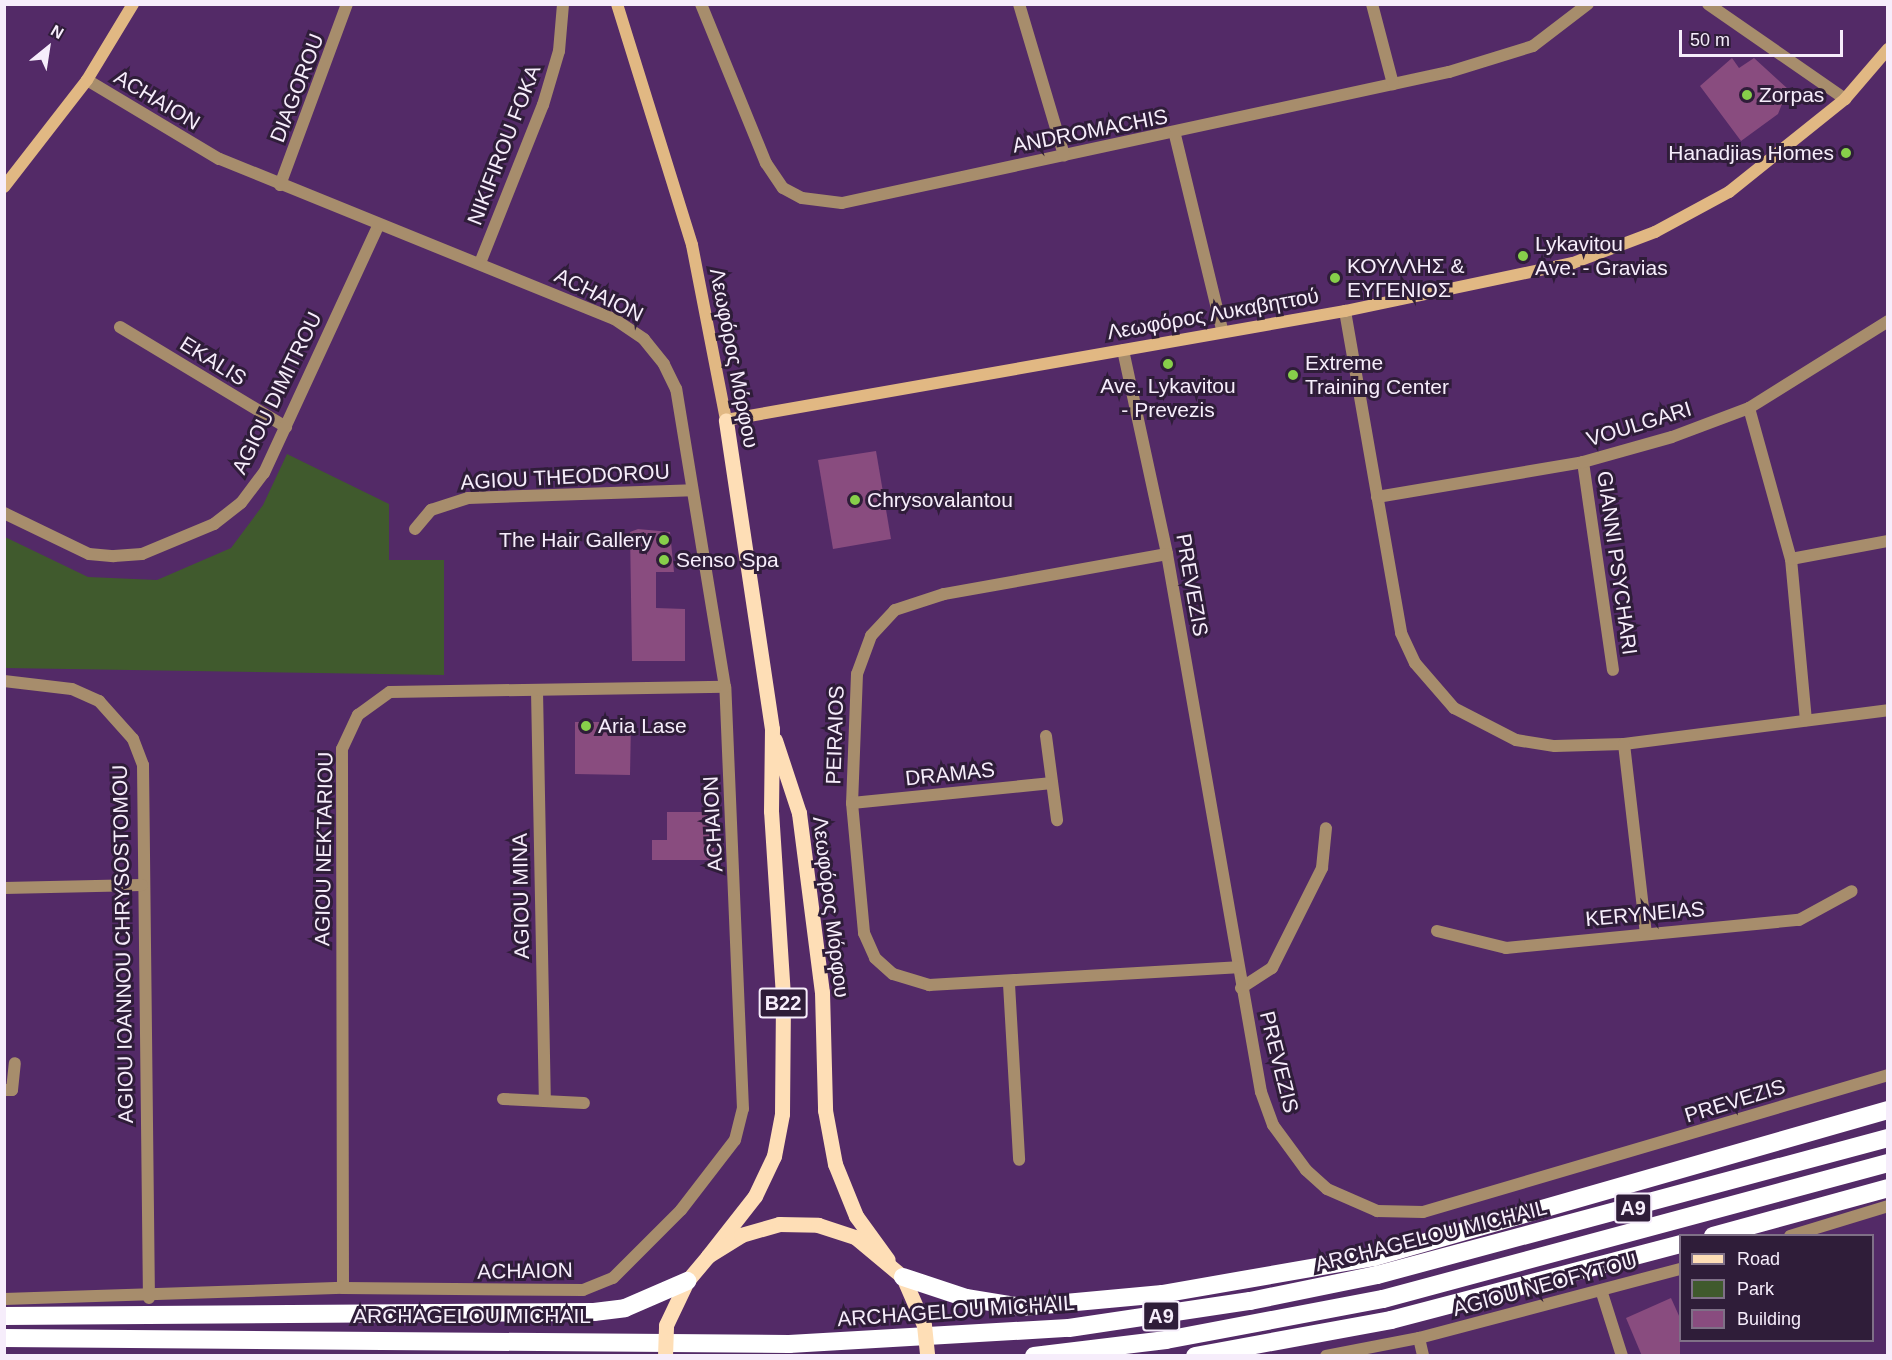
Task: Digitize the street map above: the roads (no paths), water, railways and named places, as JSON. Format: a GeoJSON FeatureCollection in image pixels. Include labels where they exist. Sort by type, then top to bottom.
{"type":"FeatureCollection","features":[{"type":"Feature","properties":{"kind":"highway"},"geometry":{"type":"LineString","coordinates":[[903,1277],[966,1298],[1022,1307],[1162,1294],[1374,1257],[1887,1110]]}},
{"type":"Feature","properties":{"kind":"highway","name":"ARCHAGELOU MICHAIL"},"geometry":{"type":"LineString","coordinates":[[4,1338],[789,1344],[1069,1328],[1377,1275],[1887,1138]]}},
{"type":"Feature","properties":{"kind":"highway","name":"A9"},"geometry":{"type":"LineString","coordinates":[[1034,1356],[1166,1340],[1383,1299],[1887,1163]]}},
{"type":"Feature","properties":{"kind":"highway"},"geometry":{"type":"LineString","coordinates":[[1720,1234],[1887,1188]]}},
{"type":"Feature","properties":{"kind":"highway"},"geometry":{"type":"LineString","coordinates":[[1195,1356],[1391,1320],[1679,1244]]}},
{"type":"Feature","properties":{"kind":"highway"},"geometry":{"type":"LineString","coordinates":[[4,1316],[594,1312],[625,1308],[687,1281]]}},
{"type":"Feature","properties":{"kind":"main road"},"geometry":{"type":"LineString","coordinates":[[4,187],[87,80],[133,4]]}},
{"type":"Feature","properties":{"kind":"main road","name":"Λεωφόρος Μόρφου"},"geometry":{"type":"LineString","coordinates":[[617,4],[692,245],[726,420],[772,729],[771,811],[783,996],[782,1114],[774,1156],[755,1196],[708,1257]]}},
{"type":"Feature","properties":{"kind":"main road","name":"Λεωφόρος Λυκαβηττού"},"geometry":{"type":"LineString","coordinates":[[726,420],[1123,350],[1222,330],[1345,311],[1531,273],[1655,232],[1729,192],[1845,99],[1887,48]]}},
{"type":"Feature","properties":{"kind":"main road","name":"Λεωφόρος Μόρφου"},"geometry":{"type":"LineString","coordinates":[[772,729],[799,813],[822,992],[825,1110],[835,1164],[856,1216],[888,1260]]}},
{"type":"Feature","properties":{"kind":"main road","name":"B22"},"geometry":{"type":"LineString","coordinates":[[665,1356],[666,1325],[687,1281],[708,1257],[741,1235],[788,1224],[818,1225],[855,1237],[888,1260],[903,1277],[924,1325],[927,1356]]}},
{"type":"Feature","properties":{"kind":"street","name":"DIAGOROU"},"geometry":{"type":"LineString","coordinates":[[280,185],[347,4]]}},
{"type":"Feature","properties":{"kind":"street","name":"NIKIFIROU FOKA"},"geometry":{"type":"LineString","coordinates":[[480,262],[543,105],[559,51],[563,4]]}},
{"type":"Feature","properties":{"kind":"street","name":"ANDROMACHIS"},"geometry":{"type":"LineString","coordinates":[[701,4],[765,163],[783,188],[802,198],[842,203],[1064,155],[1175,135],[1394,84],[1533,46],[1588,4]]}},
{"type":"Feature","properties":{"kind":"street"},"geometry":{"type":"LineString","coordinates":[[1019,4],[1064,155]]}},
{"type":"Feature","properties":{"kind":"street"},"geometry":{"type":"LineString","coordinates":[[1372,4],[1394,84]]}},
{"type":"Feature","properties":{"kind":"street"},"geometry":{"type":"LineString","coordinates":[[1708,4],[1845,99]]}},
{"type":"Feature","properties":{"kind":"street","name":"ACHAION"},"geometry":{"type":"LineString","coordinates":[[4,1299],[149,1298],[343,1288],[583,1290],[613,1278],[649,1244],[716,1170],[735,1140],[745,1077],[725,687],[676,389],[644,339],[614,320],[480,262],[378,226],[219,159],[87,80]]}},
{"type":"Feature","properties":{"kind":"street"},"geometry":{"type":"LineString","coordinates":[[1175,135],[1222,330]]}},
{"type":"Feature","properties":{"kind":"street","name":"AGIOU DIMITROU"},"geometry":{"type":"LineString","coordinates":[[4,513],[89,554],[142,554],[214,524],[241,503],[264,473],[378,226]]}},
{"type":"Feature","properties":{"kind":"street"},"geometry":{"type":"LineString","coordinates":[[1345,311],[1401,633],[1432,688],[1485,728],[1516,740],[1624,744],[1887,710]]}},
{"type":"Feature","properties":{"kind":"street","name":"VOULGARI"},"geometry":{"type":"LineString","coordinates":[[1377,497],[1583,462],[1749,408],[1887,321]]}},
{"type":"Feature","properties":{"kind":"street","name":"EKALIS"},"geometry":{"type":"LineString","coordinates":[[120,327],[286,427]]}},
{"type":"Feature","properties":{"kind":"street","name":"PREVEZIS"},"geometry":{"type":"LineString","coordinates":[[1123,350],[1167,554],[1237,967],[1261,1092],[1287,1147],[1327,1189],[1377,1211],[1423,1212],[1464,1204],[1887,1076]]}},
{"type":"Feature","properties":{"kind":"street"},"geometry":{"type":"LineString","coordinates":[[1749,408],[1791,559],[1806,720]]}},
{"type":"Feature","properties":{"kind":"street","name":"GIANNI PSYCHARI"},"geometry":{"type":"LineString","coordinates":[[1583,462],[1613,670]]}},
{"type":"Feature","properties":{"kind":"street","name":"AGIOU THEODOROU"},"geometry":{"type":"LineString","coordinates":[[415,529],[431,510],[468,498],[692,490]]}},
{"type":"Feature","properties":{"kind":"street"},"geometry":{"type":"LineString","coordinates":[[1791,559],[1887,541]]}},
{"type":"Feature","properties":{"kind":"street","name":"PEIRAIOS"},"geometry":{"type":"LineString","coordinates":[[1167,554],[944,594],[895,610],[872,636],[857,674],[852,803],[864,933],[875,958],[909,983],[1010,984],[1237,967]]}},
{"type":"Feature","properties":{"kind":"street","name":"AGIOU IOANNOU CHRYSOSTOMOU"},"geometry":{"type":"LineString","coordinates":[[4,681],[72,690],[99,701],[133,739],[143,765],[142,885],[149,1298]]}},
{"type":"Feature","properties":{"kind":"street","name":"AGIOU NEKTARIOU"},"geometry":{"type":"LineString","coordinates":[[343,1288],[342,749],[358,715],[390,692],[725,687]]}},
{"type":"Feature","properties":{"kind":"street","name":"AGIOU MINA"},"geometry":{"type":"LineString","coordinates":[[537,691],[545,1101]]}},
{"type":"Feature","properties":{"kind":"street"},"geometry":{"type":"LineString","coordinates":[[1046,736],[1056,820]]}},
{"type":"Feature","properties":{"kind":"street"},"geometry":{"type":"LineString","coordinates":[[1624,744],[1646,933]]}},
{"type":"Feature","properties":{"kind":"street","name":"DRAMAS"},"geometry":{"type":"LineString","coordinates":[[852,803],[1052,783]]}},
{"type":"Feature","properties":{"kind":"street"},"geometry":{"type":"LineString","coordinates":[[1241,988],[1272,968],[1322,868],[1326,828]]}},
{"type":"Feature","properties":{"kind":"street"},"geometry":{"type":"LineString","coordinates":[[4,888],[142,885]]}},
{"type":"Feature","properties":{"kind":"street","name":"KERYNEIAS"},"geometry":{"type":"LineString","coordinates":[[1437,932],[1506,948],[1799,920],[1852,891]]}},
{"type":"Feature","properties":{"kind":"street"},"geometry":{"type":"LineString","coordinates":[[1010,984],[1019,1160]]}},
{"type":"Feature","properties":{"kind":"street"},"geometry":{"type":"LineString","coordinates":[[4,1090],[12,1090],[15,1063]]}},
{"type":"Feature","properties":{"kind":"street"},"geometry":{"type":"LineString","coordinates":[[503,1099],[585,1103]]}},
{"type":"Feature","properties":{"kind":"street"},"geometry":{"type":"LineString","coordinates":[[1796,1234],[1887,1206]]}},
{"type":"Feature","properties":{"kind":"street","name":"AGIOU NEOFYTOU"},"geometry":{"type":"LineString","coordinates":[[1326,1356],[1419,1338],[1602,1293],[1679,1269]]}},
{"type":"Feature","properties":{"kind":"street"},"geometry":{"type":"LineString","coordinates":[[1602,1293],[1622,1356]]}},
{"type":"Feature","properties":{"kind":"street"},"geometry":{"type":"LineString","coordinates":[[1419,1338],[1423,1356]]}},
{"type":"Feature","properties":{"kind":"place","name":"Zorpas"},"geometry":{"type":"Point","coordinates":[1747,95]}},
{"type":"Feature","properties":{"kind":"place","name":"Hanadjias Homes"},"geometry":{"type":"Point","coordinates":[1846,153]}},
{"type":"Feature","properties":{"kind":"place","name":"Lykavitou Ave. - Gravias"},"geometry":{"type":"Point","coordinates":[1523,256]}},
{"type":"Feature","properties":{"kind":"place","name":"ΚΟΥΛΛΗΣ & ΕΥΓΕΝΙΟΣ"},"geometry":{"type":"Point","coordinates":[1335,278]}},
{"type":"Feature","properties":{"kind":"place","name":"Ave. Lykavitou - Prevezis"},"geometry":{"type":"Point","coordinates":[1168,364]}},
{"type":"Feature","properties":{"kind":"place","name":"Extreme Training Center"},"geometry":{"type":"Point","coordinates":[1293,375]}},
{"type":"Feature","properties":{"kind":"place","name":"Chrysovalantou"},"geometry":{"type":"Point","coordinates":[855,500]}},
{"type":"Feature","properties":{"kind":"place","name":"The Hair Gallery"},"geometry":{"type":"Point","coordinates":[664,540]}},
{"type":"Feature","properties":{"kind":"place","name":"Senso Spa"},"geometry":{"type":"Point","coordinates":[664,560]}},
{"type":"Feature","properties":{"kind":"place","name":"Aria Lase"},"geometry":{"type":"Point","coordinates":[586,726]}}]}
